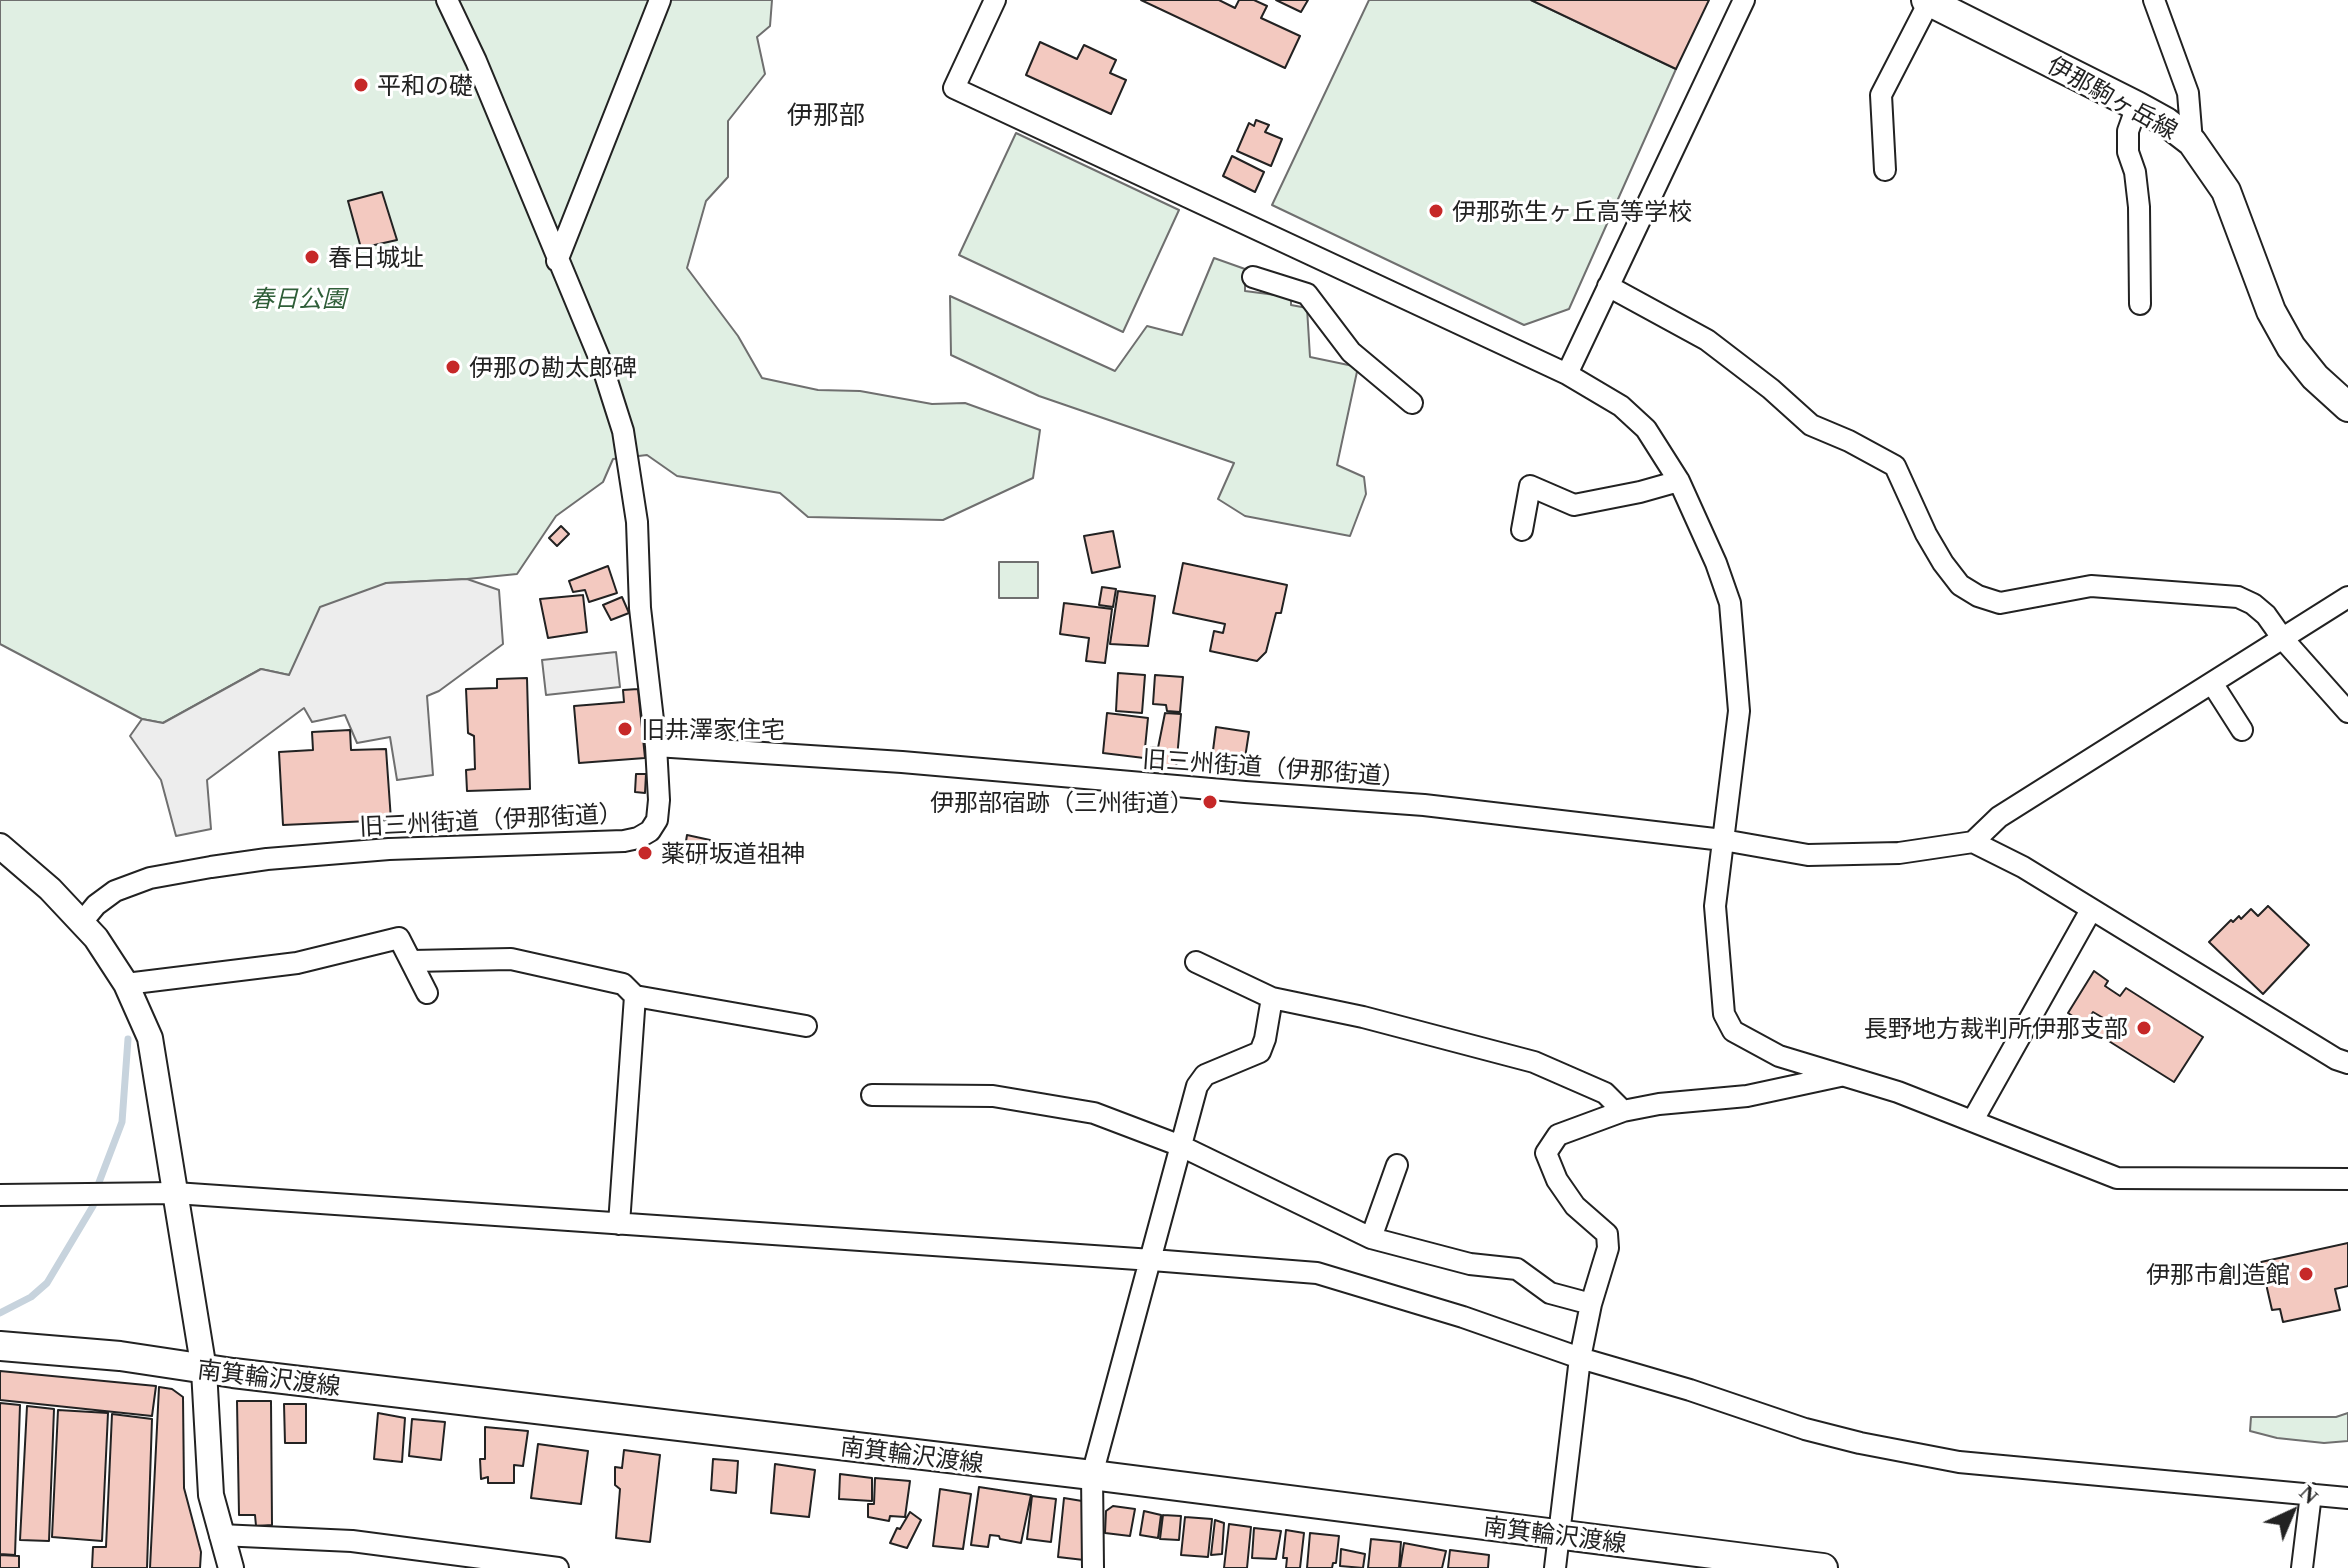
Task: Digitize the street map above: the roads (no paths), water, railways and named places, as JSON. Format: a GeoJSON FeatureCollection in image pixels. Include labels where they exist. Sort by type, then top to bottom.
{"type":"FeatureCollection","features":[{"type":"Feature","properties":{"kind":"main road","name":"伊那駒ヶ岳線"},"geometry":{"type":"LineString","coordinates":[[1928,1],[2137,106],[2166,122],[2192,142],[2226,191],[2271,311],[2291,347],[2315,377],[2348,407]]}},
{"type":"Feature","properties":{"kind":"main road","name":"南箕輪沢渡線"},"geometry":{"type":"LineString","coordinates":[[0,1346],[120,1356],[204,1370],[1092,1475],[1823,1568]]}},
{"type":"Feature","properties":{"kind":"street"},"geometry":{"type":"LineString","coordinates":[[447,0],[476,61],[601,362],[623,431],[637,522],[640,608],[656,746]]}},
{"type":"Feature","properties":{"kind":"street"},"geometry":{"type":"LineString","coordinates":[[557,261],[660,0]]}},
{"type":"Feature","properties":{"kind":"street"},"geometry":{"type":"LineString","coordinates":[[995,0],[950,89],[1567,374],[1621,406],[1646,429],[1679,481],[1716,563],[1730,603],[1739,711],[1715,906],[1724,1014],[1733,1031],[1779,1056],[1898,1092],[2117,1178],[2348,1179]]}},
{"type":"Feature","properties":{"kind":"street"},"geometry":{"type":"LineString","coordinates":[[1567,374],[1744,0]]}},
{"type":"Feature","properties":{"kind":"street"},"geometry":{"type":"LineString","coordinates":[[2154,0],[2188,93],[2192,142]]}},
{"type":"Feature","properties":{"kind":"street"},"geometry":{"type":"LineString","coordinates":[[1885,170],[1881,95],[1928,1]]}},
{"type":"Feature","properties":{"kind":"street"},"geometry":{"type":"LineString","coordinates":[[2137,106],[2128,131],[2128,152],[2135,172],[2139,207],[2140,304]]}},
{"type":"Feature","properties":{"kind":"street"},"geometry":{"type":"LineString","coordinates":[[1253,277],[1307,294],[1351,352],[1412,403]]}},
{"type":"Feature","properties":{"kind":"street"},"geometry":{"type":"LineString","coordinates":[[1608,286],[1707,340],[1771,389],[1811,425],[1862,447],[1895,466],[1943,563],[1960,585],[1978,596],[2000,603],[2091,586],[2238,597],[2266,615],[2283,639],[2348,711]]}},
{"type":"Feature","properties":{"kind":"street"},"geometry":{"type":"LineString","coordinates":[[1522,530],[1530,486],[1574,505],[1679,481]]}},
{"type":"Feature","properties":{"kind":"street"},"geometry":{"type":"LineString","coordinates":[[2348,597],[1999,817],[1973,842],[2023,867],[2336,1059],[2348,1063]]}},
{"type":"Feature","properties":{"kind":"street"},"geometry":{"type":"LineString","coordinates":[[2212,683],[2242,730]]}},
{"type":"Feature","properties":{"kind":"street","name":"旧三州街道（伊那街道）"},"geometry":{"type":"LineString","coordinates":[[82,922],[96,905],[115,891],[150,878],[225,865],[389,849],[638,838],[650,831],[657,820],[656,746],[943,765],[1424,805],[1723,840],[1808,855],[1899,853],[1973,842]]}},
{"type":"Feature","properties":{"kind":"street"},"geometry":{"type":"LineString","coordinates":[[4,853],[96,938],[126,984],[150,1038],[204,1370],[211,1495],[231,1568]]}},
{"type":"Feature","properties":{"kind":"street"},"geometry":{"type":"LineString","coordinates":[[1973,1120],[2091,910]]}},
{"type":"Feature","properties":{"kind":"street"},"geometry":{"type":"LineString","coordinates":[[126,984],[297,963],[399,938],[427,993]]}},
{"type":"Feature","properties":{"kind":"street"},"geometry":{"type":"LineString","coordinates":[[412,961],[511,959],[623,984],[635,996],[806,1026]]}},
{"type":"Feature","properties":{"kind":"street"},"geometry":{"type":"LineString","coordinates":[[1196,962],[1272,998],[1363,1017],[1534,1062],[1605,1093],[1623,1111]]}},
{"type":"Feature","properties":{"kind":"street"},"geometry":{"type":"LineString","coordinates":[[619,1224],[635,996]]}},
{"type":"Feature","properties":{"kind":"street"},"geometry":{"type":"LineString","coordinates":[[1093,1568],[1092,1475],[1197,1086],[1205,1075],[1260,1052],[1272,998]]}},
{"type":"Feature","properties":{"kind":"street"},"geometry":{"type":"LineString","coordinates":[[1555,1568],[1580,1358],[1591,1304],[1608,1248],[1607,1234],[1575,1206],[1557,1180],[1546,1153],[1558,1135],[1623,1111],[1659,1104],[1747,1096],[1840,1076]]}},
{"type":"Feature","properties":{"kind":"street"},"geometry":{"type":"LineString","coordinates":[[872,1095],[1008,1098],[1094,1113],[1181,1146],[1371,1238],[1470,1264],[1517,1269],[1550,1293],[1591,1304]]}},
{"type":"Feature","properties":{"kind":"street"},"geometry":{"type":"LineString","coordinates":[[1371,1238],[1397,1165]]}},
{"type":"Feature","properties":{"kind":"street"},"geometry":{"type":"LineString","coordinates":[[0,1195],[175,1193],[1317,1273],[1463,1317],[1580,1358],[1805,1429],[1860,1443],[1945,1459],[2348,1498]]}},
{"type":"Feature","properties":{"kind":"street"},"geometry":{"type":"LineString","coordinates":[[2302,1568],[2311,1494]]}},
{"type":"Feature","properties":{"kind":"street"},"geometry":{"type":"LineString","coordinates":[[220,1535],[352,1541],[558,1568]]}},
{"type":"Feature","properties":{"kind":"waterway"},"geometry":{"type":"LineString","coordinates":[[98,1185],[122,1122],[128,1039]]}},
{"type":"Feature","properties":{"kind":"waterway"},"geometry":{"type":"LineString","coordinates":[[0,1313],[31,1297],[47,1283],[93,1206]]}},
{"type":"Feature","properties":{"kind":"place","name":"平和の礎"},"geometry":{"type":"Point","coordinates":[361,85]}},
{"type":"Feature","properties":{"kind":"place","name":"伊那弥生ヶ丘高等学校"},"geometry":{"type":"Point","coordinates":[1436,211]}},
{"type":"Feature","properties":{"kind":"place","name":"春日城址"},"geometry":{"type":"Point","coordinates":[312,257]}},
{"type":"Feature","properties":{"kind":"place","name":"伊那の勘太郎碑"},"geometry":{"type":"Point","coordinates":[453,367]}},
{"type":"Feature","properties":{"kind":"place","name":"旧井澤家住宅"},"geometry":{"type":"Point","coordinates":[625,729]}},
{"type":"Feature","properties":{"kind":"place","name":"伊那部宿跡（三州街道）"},"geometry":{"type":"Point","coordinates":[1210,802]}},
{"type":"Feature","properties":{"kind":"place","name":"薬研坂道祖神"},"geometry":{"type":"Point","coordinates":[645,853]}},
{"type":"Feature","properties":{"kind":"place","name":"長野地方裁判所伊那支部"},"geometry":{"type":"Point","coordinates":[2144,1028]}},
{"type":"Feature","properties":{"kind":"place","name":"伊那市創造館"},"geometry":{"type":"Point","coordinates":[2306,1274]}},
{"type":"Feature","properties":{"kind":"district","name":"伊那部"},"geometry":{"type":"Point","coordinates":[826,114]}},
{"type":"Feature","properties":{"kind":"park label","name":"春日公園"},"geometry":{"type":"Point","coordinates":[298,298]}}]}
